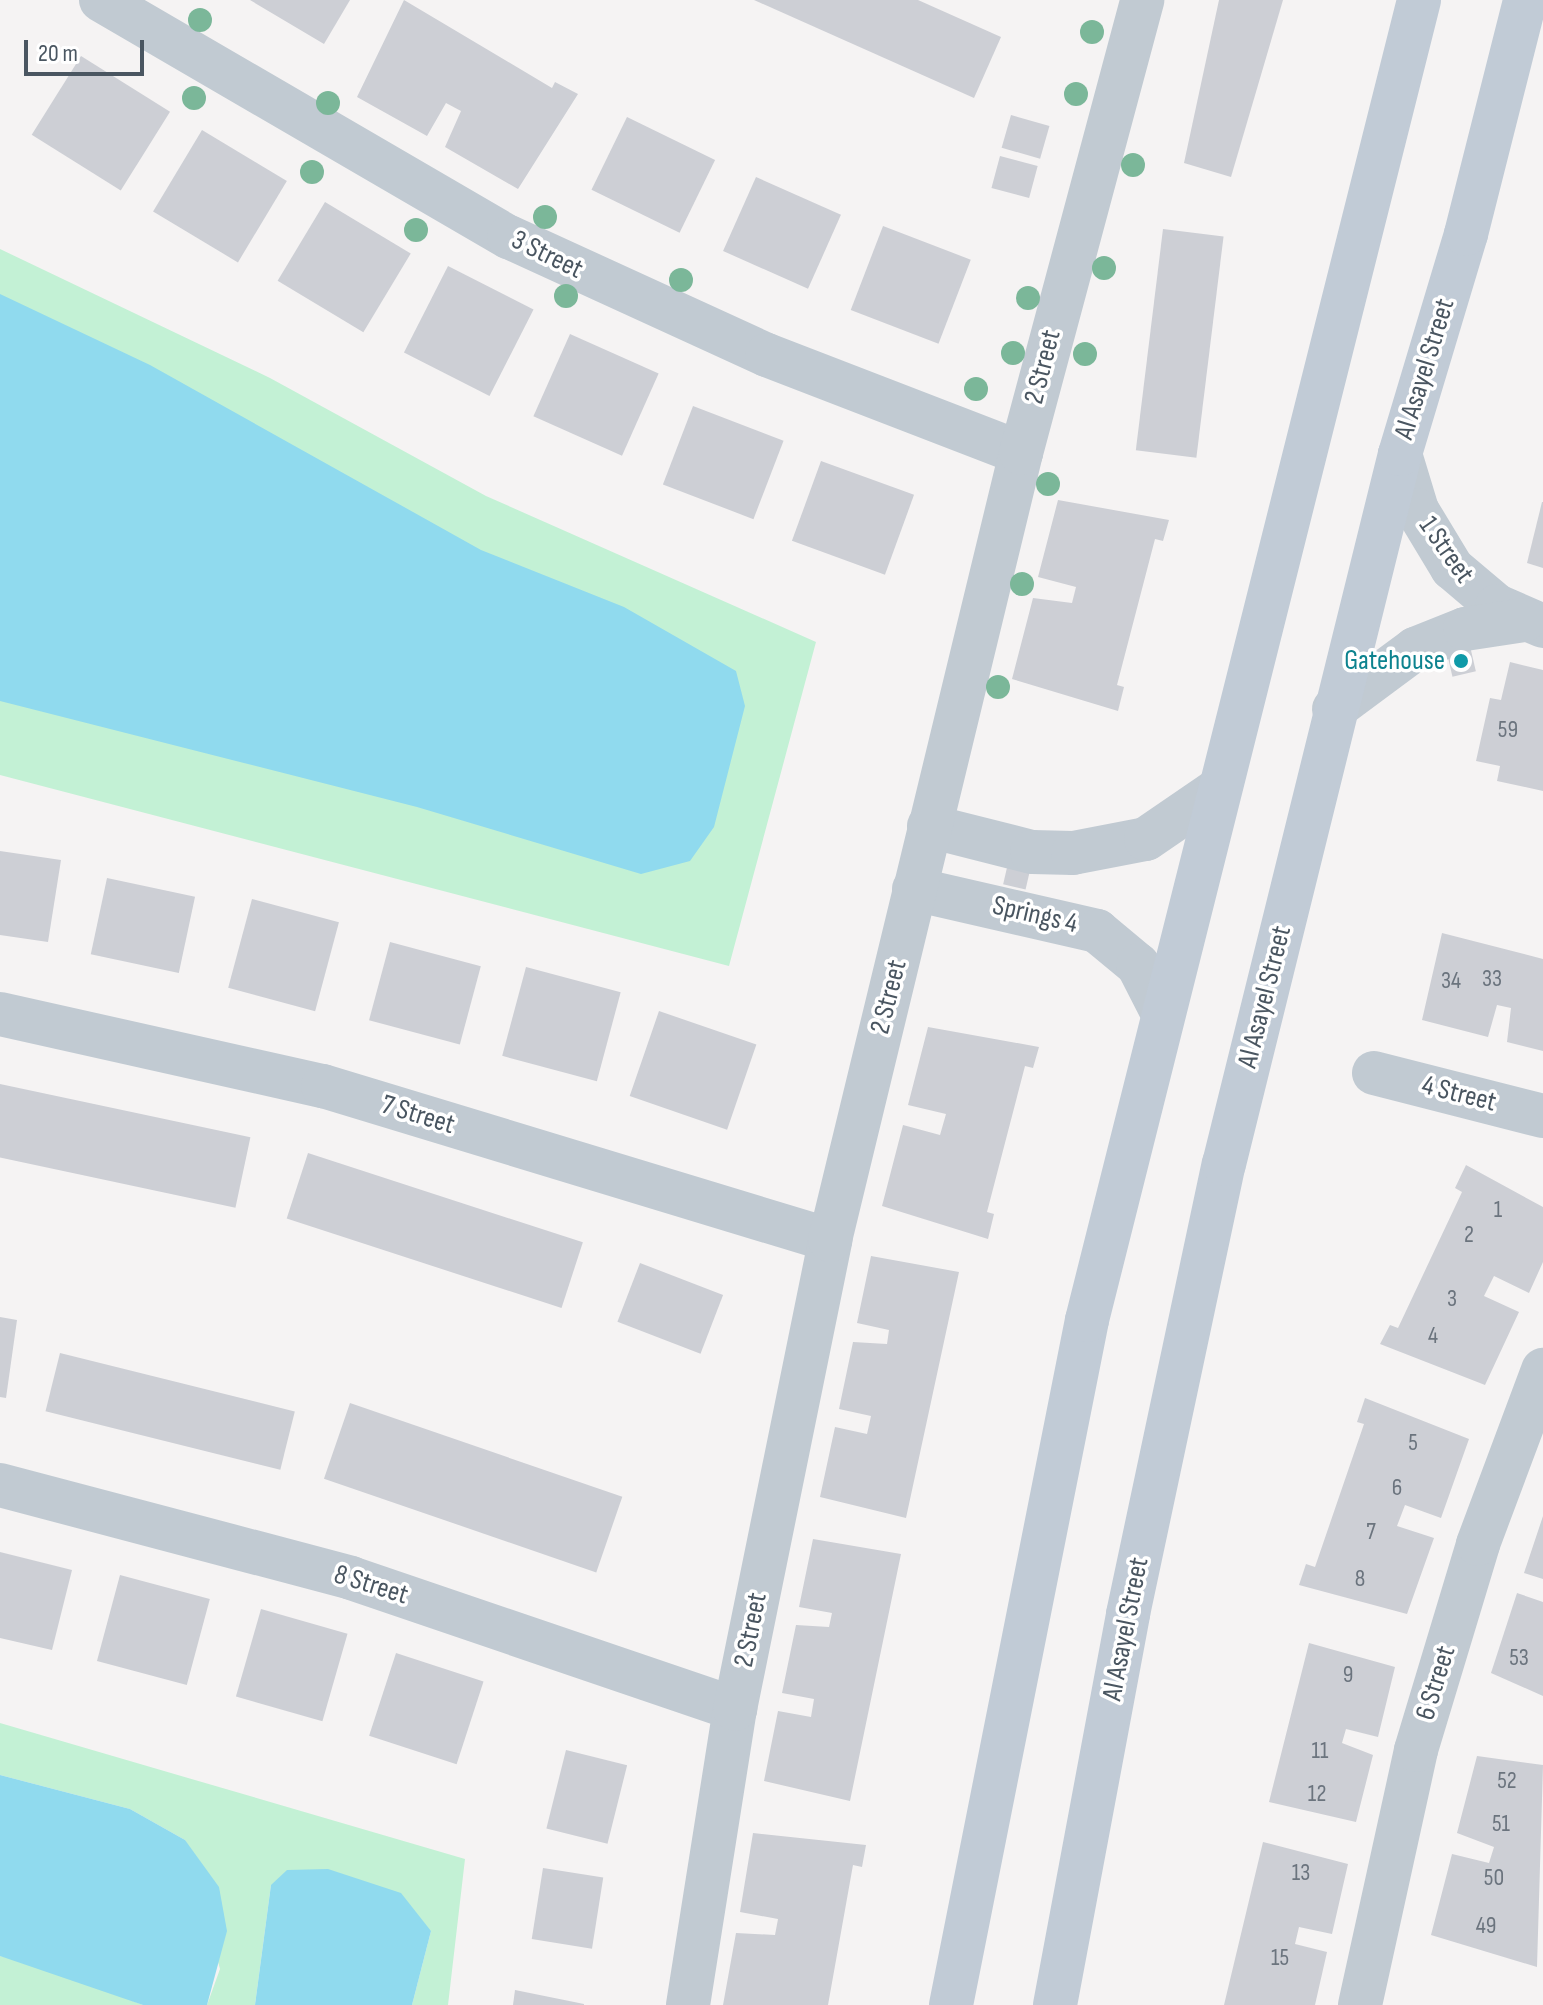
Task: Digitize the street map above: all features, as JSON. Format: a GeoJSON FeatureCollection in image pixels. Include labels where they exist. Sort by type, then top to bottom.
{"type":"FeatureCollection","features":[{"type":"Feature","properties":{"kind":"main road"},"geometry":{"type":"LineString","coordinates":[[951,2005],[1087,1320],[1216,791],[1419,0]]}},
{"type":"Feature","properties":{"kind":"main road","name":"Al Asayel Street"},"geometry":{"type":"LineString","coordinates":[[1055,2005],[1128,1614],[1224,1164],[1334,709],[1400,454],[1466,234],[1525,0]]}},
{"type":"Feature","properties":{"kind":"street","name":"3 Street"},"geometry":{"type":"LineString","coordinates":[[101,0],[426,194],[538,251],[767,355],[1021,453]]}},
{"type":"Feature","properties":{"kind":"street","name":"2 Street"},"geometry":{"type":"LineString","coordinates":[[688,2005],[735,1709],[830,1240],[1021,453],[1142,0]]}},
{"type":"Feature","properties":{"kind":"street","name":"1 Street"},"geometry":{"type":"LineString","coordinates":[[1400,454],[1417,510],[1452,568],[1534,623]]}},
{"type":"Feature","properties":{"kind":"street","name":"1 Street"},"geometry":{"type":"LineString","coordinates":[[1334,709],[1415,649],[1465,629],[1534,623]]}},
{"type":"Feature","properties":{"kind":"street"},"geometry":{"type":"LineString","coordinates":[[932,813],[1032,852],[1090,850],[1172,827],[1216,791]]}},
{"type":"Feature","properties":{"kind":"street"},"geometry":{"type":"LineString","coordinates":[[1073,920],[1090,850]]}},
{"type":"Feature","properties":{"kind":"street","name":"Springs 4"},"geometry":{"type":"LineString","coordinates":[[914,889],[1073,920],[1119,946],[1162,1012]]}},
{"type":"Feature","properties":{"kind":"street","name":"7 Street"},"geometry":{"type":"LineString","coordinates":[[0,1014],[323,1086],[830,1240]]}},
{"type":"Feature","properties":{"kind":"street","name":"4 Street"},"geometry":{"type":"LineString","coordinates":[[1374,1073],[1543,1116]]}},
{"type":"Feature","properties":{"kind":"street","name":"6 Street"},"geometry":{"type":"LineString","coordinates":[[1360,2005],[1416,1750],[1478,1544],[1543,1370]]}},
{"type":"Feature","properties":{"kind":"street","name":"8 Street"},"geometry":{"type":"LineString","coordinates":[[0,1485],[351,1578],[735,1709]]}},
{"type":"Feature","properties":{"kind":"green space"},"geometry":{"type":"Polygon","coordinates":[[[0,249],[270,378],[486,496],[816,642],[729,966],[0,775],[0,249]]]}},
{"type":"Feature","properties":{"kind":"green space"},"geometry":{"type":"Polygon","coordinates":[[[0,1723],[465,1859],[448,2005],[412,2005],[431,1931],[271,1885],[255,2005],[207,2005],[220,1969],[185,1840],[130,1809],[0,1775],[0,1723]]]}},
{"type":"Feature","properties":{"kind":"green space"},"geometry":{"type":"Polygon","coordinates":[[[0,1956],[24,1959],[143,2005],[0,2005],[0,1956]]]}},
{"type":"Feature","properties":{"kind":"water"},"geometry":{"type":"Polygon","coordinates":[[[0,294],[150,365],[481,550],[624,607],[736,671],[745,706],[714,827],[690,861],[641,874],[417,807],[0,701],[0,294]]]}},
{"type":"Feature","properties":{"kind":"water"},"geometry":{"type":"Polygon","coordinates":[[[0,1775],[130,1809],[185,1840],[219,1887],[227,1931],[207,2005],[143,2005],[0,1956],[0,1775]]]}},
{"type":"Feature","properties":{"kind":"water"},"geometry":{"type":"Polygon","coordinates":[[[328,1869],[401,1893],[431,1931],[412,2005],[255,2005],[271,1885],[287,1870],[328,1869]]]}},
{"type":"Feature","properties":{"kind":"building"},"geometry":{"type":"Polygon","coordinates":[[[250,0],[350,0],[324,44],[250,0]]]}},
{"type":"Feature","properties":{"kind":"building"},"geometry":{"type":"Polygon","coordinates":[[[404,0],[552,88],[555,82],[578,94],[518,189],[445,147],[461,111],[446,103],[427,136],[357,97],[404,0]]]}},
{"type":"Feature","properties":{"kind":"building"},"geometry":{"type":"Polygon","coordinates":[[[754,0],[918,0],[1001,37],[974,98],[754,0]]]}},
{"type":"Feature","properties":{"kind":"building"},"geometry":{"type":"Polygon","coordinates":[[[1219,0],[1283,0],[1231,177],[1184,163],[1219,0]]]}},
{"type":"Feature","properties":{"kind":"building"},"geometry":{"type":"Polygon","coordinates":[[[81,56],[170,112],[121,191],[32,135],[81,56]]]}},
{"type":"Feature","properties":{"kind":"building"},"geometry":{"type":"Polygon","coordinates":[[[1011,115],[1049,126],[1040,159],[1002,148],[1011,115]]]}},
{"type":"Feature","properties":{"kind":"building"},"geometry":{"type":"Polygon","coordinates":[[[627,117],[715,160],[680,233],[591,190],[627,117]]]}},
{"type":"Feature","properties":{"kind":"building"},"geometry":{"type":"Polygon","coordinates":[[[202,130],[287,181],[238,262],[153,211],[202,130]]]}},
{"type":"Feature","properties":{"kind":"building"},"geometry":{"type":"Polygon","coordinates":[[[1000,156],[1038,166],[1029,198],[991,188],[1000,156]]]}},
{"type":"Feature","properties":{"kind":"building"},"geometry":{"type":"Polygon","coordinates":[[[756,177],[841,215],[808,289],[723,251],[756,177]]]}},
{"type":"Feature","properties":{"kind":"building"},"geometry":{"type":"Polygon","coordinates":[[[325,202],[411,254],[363,332],[278,281],[325,202]]]}},
{"type":"Feature","properties":{"kind":"building"},"geometry":{"type":"Polygon","coordinates":[[[883,226],[971,260],[939,344],[851,310],[883,226]]]}},
{"type":"Feature","properties":{"kind":"building"},"geometry":{"type":"Polygon","coordinates":[[[1163,229],[1224,236],[1196,458],[1136,450],[1163,229]]]}},
{"type":"Feature","properties":{"kind":"building"},"geometry":{"type":"Polygon","coordinates":[[[448,266],[534,310],[489,396],[404,352],[448,266]]]}},
{"type":"Feature","properties":{"kind":"building"},"geometry":{"type":"Polygon","coordinates":[[[570,334],[659,373],[622,456],[533,416],[570,334]]]}},
{"type":"Feature","properties":{"kind":"building"},"geometry":{"type":"Polygon","coordinates":[[[693,406],[784,441],[753,519],[663,484],[693,406]]]}},
{"type":"Feature","properties":{"kind":"building"},"geometry":{"type":"Polygon","coordinates":[[[821,461],[914,495],[885,575],[792,541],[821,461]]]}},
{"type":"Feature","properties":{"kind":"building"},"geometry":{"type":"Polygon","coordinates":[[[1058,500],[1169,520],[1163,541],[1155,539],[1117,685],[1124,687],[1118,711],[1012,679],[1033,598],[1072,603],[1076,587],[1038,577],[1058,500]]]}},
{"type":"Feature","properties":{"kind":"building"},"geometry":{"type":"Polygon","coordinates":[[[1543,502],[1543,568],[1527,563],[1543,502]]]}},
{"type":"Feature","properties":{"kind":"building","name":"Gatehouse"},"geometry":{"type":"Polygon","coordinates":[[[1470,646],[1476,671],[1452,677],[1447,651],[1470,646]]]}},
{"type":"Feature","properties":{"kind":"building"},"geometry":{"type":"Polygon","coordinates":[[[1510,662],[1543,670],[1543,791],[1497,781],[1500,766],[1476,761],[1490,698],[1501,700],[1510,662]]]}},
{"type":"Feature","properties":{"kind":"building"},"geometry":{"type":"Polygon","coordinates":[[[0,851],[61,860],[48,942],[0,935],[0,851]]]}},
{"type":"Feature","properties":{"kind":"building"},"geometry":{"type":"Polygon","coordinates":[[[1009,859],[1031,864],[1026,890],[1003,884],[1009,859]]]}},
{"type":"Feature","properties":{"kind":"building"},"geometry":{"type":"Polygon","coordinates":[[[107,878],[195,897],[179,973],[91,954],[107,878]]]}},
{"type":"Feature","properties":{"kind":"building"},"geometry":{"type":"Polygon","coordinates":[[[252,899],[339,922],[315,1011],[228,988],[252,899]]]}},
{"type":"Feature","properties":{"kind":"building"},"geometry":{"type":"Polygon","coordinates":[[[1442,933],[1543,959],[1543,1051],[1507,1042],[1511,1008],[1497,1005],[1488,1037],[1422,1020],[1442,933]]]}},
{"type":"Feature","properties":{"kind":"building"},"geometry":{"type":"Polygon","coordinates":[[[390,942],[481,966],[460,1045],[369,1020],[390,942]]]}},
{"type":"Feature","properties":{"kind":"building"},"geometry":{"type":"Polygon","coordinates":[[[526,967],[621,992],[597,1081],[502,1056],[526,967]]]}},
{"type":"Feature","properties":{"kind":"building"},"geometry":{"type":"Polygon","coordinates":[[[659,1011],[756,1045],[727,1130],[630,1096],[659,1011]]]}},
{"type":"Feature","properties":{"kind":"building"},"geometry":{"type":"Polygon","coordinates":[[[928,1027],[1039,1047],[1033,1068],[1025,1066],[987,1212],[994,1214],[988,1239],[882,1206],[903,1125],[940,1135],[946,1114],[908,1105],[928,1027]]]}},
{"type":"Feature","properties":{"kind":"building"},"geometry":{"type":"Polygon","coordinates":[[[0,1084],[250,1137],[235,1208],[0,1158],[0,1084]]]}},
{"type":"Feature","properties":{"kind":"building"},"geometry":{"type":"Polygon","coordinates":[[[308,1153],[583,1242],[562,1308],[287,1219],[308,1153]]]}},
{"type":"Feature","properties":{"kind":"building"},"geometry":{"type":"Polygon","coordinates":[[[1466,1165],[1543,1207],[1543,1262],[1529,1293],[1494,1276],[1484,1296],[1519,1312],[1485,1385],[1380,1344],[1390,1325],[1398,1328],[1462,1192],[1455,1188],[1466,1165]]]}},
{"type":"Feature","properties":{"kind":"building"},"geometry":{"type":"Polygon","coordinates":[[[871,1256],[959,1272],[906,1518],[820,1497],[835,1427],[867,1434],[871,1416],[839,1409],[853,1342],[887,1344],[889,1330],[857,1323],[871,1256]]]}},
{"type":"Feature","properties":{"kind":"building"},"geometry":{"type":"Polygon","coordinates":[[[640,1263],[723,1295],[701,1354],[617,1322],[640,1263]]]}},
{"type":"Feature","properties":{"kind":"building"},"geometry":{"type":"Polygon","coordinates":[[[0,1317],[17,1320],[6,1398],[0,1397],[0,1317]]]}},
{"type":"Feature","properties":{"kind":"building"},"geometry":{"type":"Polygon","coordinates":[[[60,1353],[295,1412],[280,1470],[45,1411],[60,1353]]]}},
{"type":"Feature","properties":{"kind":"building"},"geometry":{"type":"Polygon","coordinates":[[[1365,1398],[1469,1439],[1441,1518],[1405,1505],[1397,1526],[1434,1538],[1407,1614],[1299,1585],[1306,1564],[1315,1567],[1364,1424],[1357,1422],[1365,1398]]]}},
{"type":"Feature","properties":{"kind":"building"},"geometry":{"type":"Polygon","coordinates":[[[350,1403],[622,1497],[596,1572],[324,1479],[350,1403]]]}},
{"type":"Feature","properties":{"kind":"building"},"geometry":{"type":"Polygon","coordinates":[[[1543,1516],[1543,1579],[1524,1573],[1543,1516]]]}},
{"type":"Feature","properties":{"kind":"building"},"geometry":{"type":"Polygon","coordinates":[[[813,1539],[901,1554],[850,1801],[764,1781],[778,1711],[811,1717],[814,1699],[782,1693],[796,1625],[829,1627],[832,1613],[799,1607],[813,1539]]]}},
{"type":"Feature","properties":{"kind":"building"},"geometry":{"type":"Polygon","coordinates":[[[0,1552],[72,1570],[52,1650],[0,1638],[0,1552]]]}},
{"type":"Feature","properties":{"kind":"building"},"geometry":{"type":"Polygon","coordinates":[[[120,1575],[210,1599],[187,1685],[97,1661],[120,1575]]]}},
{"type":"Feature","properties":{"kind":"building"},"geometry":{"type":"Polygon","coordinates":[[[1517,1593],[1543,1602],[1543,1696],[1491,1673],[1517,1593]]]}},
{"type":"Feature","properties":{"kind":"building"},"geometry":{"type":"Polygon","coordinates":[[[261,1609],[348,1634],[322,1721],[236,1696],[261,1609]]]}},
{"type":"Feature","properties":{"kind":"building"},"geometry":{"type":"Polygon","coordinates":[[[1309,1643],[1395,1667],[1378,1737],[1346,1729],[1342,1743],[1373,1755],[1356,1822],[1269,1802],[1309,1643]]]}},
{"type":"Feature","properties":{"kind":"building"},"geometry":{"type":"Polygon","coordinates":[[[396,1653],[483,1681],[457,1764],[369,1736],[396,1653]]]}},
{"type":"Feature","properties":{"kind":"building"},"geometry":{"type":"Polygon","coordinates":[[[566,1750],[627,1765],[608,1844],[546,1829],[566,1750]]]}},
{"type":"Feature","properties":{"kind":"building"},"geometry":{"type":"Polygon","coordinates":[[[1477,1756],[1543,1765],[1537,1967],[1431,1935],[1452,1854],[1489,1863],[1494,1847],[1457,1833],[1477,1756]]]}},
{"type":"Feature","properties":{"kind":"building"},"geometry":{"type":"Polygon","coordinates":[[[753,1833],[866,1845],[862,1867],[853,1865],[828,2005],[723,2005],[736,1933],[775,1935],[778,1919],[740,1912],[753,1833]]]}},
{"type":"Feature","properties":{"kind":"building"},"geometry":{"type":"Polygon","coordinates":[[[1263,1842],[1348,1864],[1332,1934],[1299,1927],[1295,1944],[1327,1952],[1315,2005],[1224,2005],[1263,1842]]]}},
{"type":"Feature","properties":{"kind":"building"},"geometry":{"type":"Polygon","coordinates":[[[543,1868],[603,1878],[592,1949],[532,1939],[543,1868]]]}},
{"type":"Feature","properties":{"kind":"building"},"geometry":{"type":"Polygon","coordinates":[[[515,1990],[584,2004],[584,2005],[513,2005],[515,1990]]]}},
{"type":"Feature","properties":{"kind":"place","name":"Gatehouse"},"geometry":{"type":"Point","coordinates":[1461,661]}}]}
